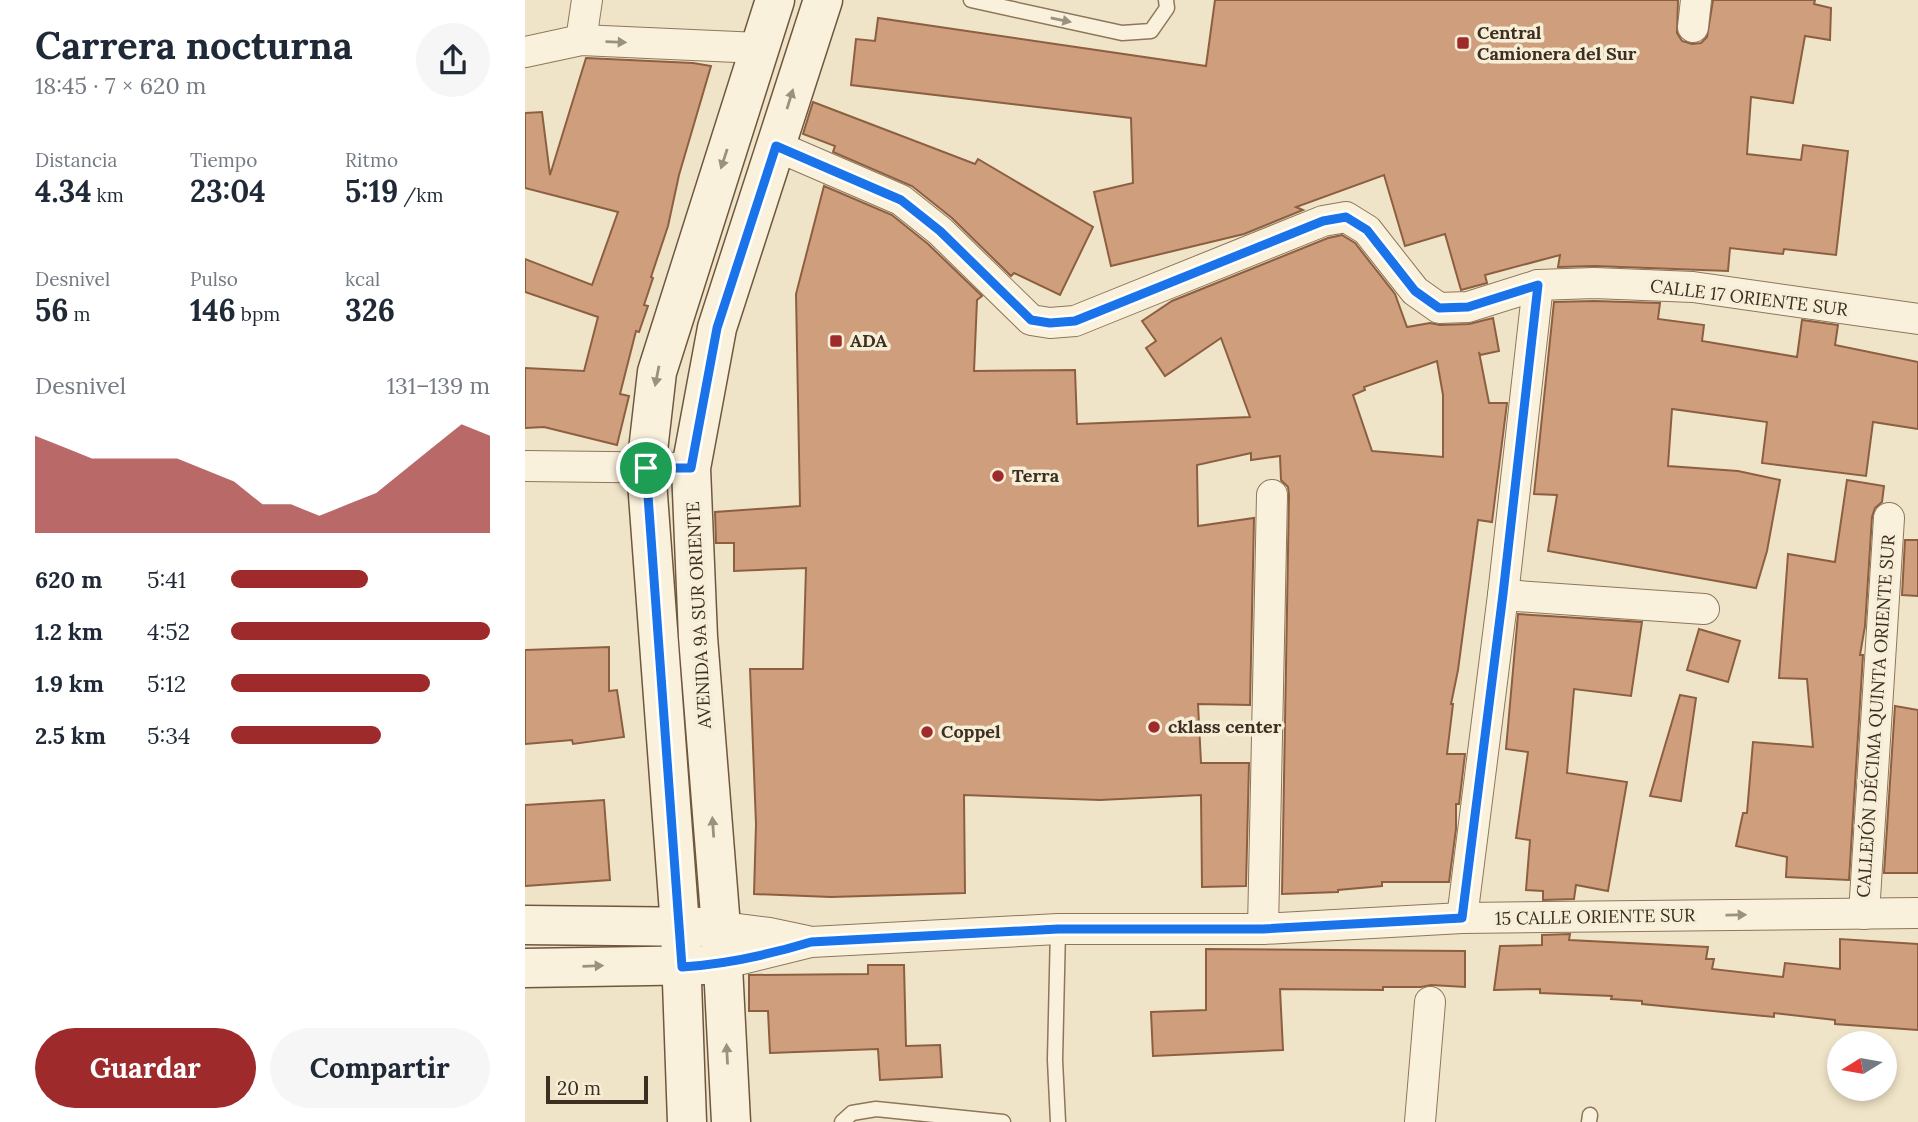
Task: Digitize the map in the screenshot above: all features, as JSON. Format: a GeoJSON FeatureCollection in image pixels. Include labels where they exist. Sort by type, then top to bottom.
{"type":"FeatureCollection","features":[{"type":"Feature","properties":{"kind":"main road"},"geometry":{"type":"LineString","coordinates":[[687,1122],[680,926],[646,468],[657,372],[775,0]]}},
{"type":"Feature","properties":{"kind":"main road","name":"AVENIDA 9A SUR ORIENTE"},"geometry":{"type":"LineString","coordinates":[[731,1122],[721,927],[698,637],[691,468],[717,328],[823,0]]}},
{"type":"Feature","properties":{"kind":"main road","name":"15 CALLE ORIENTE SUR"},"geometry":{"type":"LineString","coordinates":[[525,925],[721,927]]}},
{"type":"Feature","properties":{"kind":"main road","name":"15 CALLE ORIENTE SUR"},"geometry":{"type":"LineString","coordinates":[[525,968],[682,967],[722,964]]}},
{"type":"Feature","properties":{"kind":"street"},"geometry":{"type":"LineString","coordinates":[[581,40],[587,0]]}},
{"type":"Feature","properties":{"kind":"street"},"geometry":{"type":"LineString","coordinates":[[525,52],[581,40],[759,48]]}},
{"type":"Feature","properties":{"kind":"street","name":"CALLE 17 ORIENTE SUR"},"geometry":{"type":"LineString","coordinates":[[776,146],[901,200],[940,231],[1031,320],[1050,323],[1075,321],[1323,221],[1346,217],[1367,230],[1415,291],[1439,308],[1468,307],[1538,285],[1594,283],[1693,288],[1918,319]]}},
{"type":"Feature","properties":{"kind":"street"},"geometry":{"type":"LineString","coordinates":[[1462,918],[1538,285]]}},
{"type":"Feature","properties":{"kind":"street"},"geometry":{"type":"LineString","coordinates":[[525,466],[691,468]]}},
{"type":"Feature","properties":{"kind":"street"},"geometry":{"type":"LineString","coordinates":[[1263,929],[1272,495]]}},
{"type":"Feature","properties":{"kind":"street","name":"CALLEJÓN DÉCIMA QUINTA ORIENTE SUR"},"geometry":{"type":"LineString","coordinates":[[1864,914],[1889,518]]}},
{"type":"Feature","properties":{"kind":"street"},"geometry":{"type":"LineString","coordinates":[[1503,594],[1705,609]]}},
{"type":"Feature","properties":{"kind":"street","name":"15 CALLE ORIENTE SUR"},"geometry":{"type":"LineString","coordinates":[[722,964],[773,954],[811,942],[1058,929],[1263,929],[1462,918],[1918,913]]}},
{"type":"Feature","properties":{"kind":"street","name":"15 CALLE ORIENTE SUR"},"geometry":{"type":"LineString","coordinates":[[721,927],[811,942]]}},
{"type":"Feature","properties":{"kind":"street"},"geometry":{"type":"LineString","coordinates":[[1420,1122],[1430,1002]]}},
{"type":"Feature","properties":{"kind":"lane"},"geometry":{"type":"LineString","coordinates":[[971,0],[1122,33],[1151,31],[1167,8],[1166,0]]}},
{"type":"Feature","properties":{"kind":"lane"},"geometry":{"type":"LineString","coordinates":[[1058,929],[1055,1060],[1058,1122]]}},
{"type":"Feature","properties":{"kind":"lane"},"geometry":{"type":"LineString","coordinates":[[842,1122],[852,1112],[876,1110],[1003,1122]]}},
{"type":"Feature","properties":{"kind":"building"},"geometry":{"type":"Polygon","coordinates":[[[1215,0],[1678,0],[1677,33],[1682,41],[1692,44],[1701,43],[1707,37],[1713,0],[1815,0],[1814,4],[1831,8],[1830,40],[1805,36],[1793,103],[1751,97],[1747,154],[1801,160],[1803,145],[1848,151],[1836,255],[1784,249],[1783,254],[1730,248],[1728,271],[1558,267],[1560,255],[1485,275],[1487,283],[1461,290],[1445,234],[1405,246],[1384,175],[1296,207],[1303,210],[1244,234],[1111,266],[1094,192],[1133,183],[1131,118],[851,85],[856,39],[875,41],[878,18],[1206,66],[1215,0]]]}},
{"type":"Feature","properties":{"kind":"building"},"geometry":{"type":"Polygon","coordinates":[[[586,58],[711,66],[679,175],[668,226],[651,277],[653,278],[644,305],[648,306],[639,332],[636,331],[620,394],[629,396],[617,445],[544,427],[525,428],[525,368],[584,371],[598,317],[525,292],[525,259],[592,285],[618,212],[525,188],[525,113],[542,112],[550,175],[586,58]]]}},
{"type":"Feature","properties":{"kind":"building"},"geometry":{"type":"Polygon","coordinates":[[[813,102],[975,164],[978,159],[1093,227],[1060,295],[1014,273],[1011,276],[952,218],[912,186],[833,152],[835,146],[803,134],[813,102]]]}},
{"type":"Feature","properties":{"kind":"building"},"geometry":{"type":"Polygon","coordinates":[[[824,186],[892,215],[928,244],[982,296],[977,300],[974,371],[1075,370],[1077,424],[1250,417],[1221,338],[1165,376],[1146,348],[1156,341],[1142,321],[1172,301],[1328,238],[1342,235],[1355,243],[1395,294],[1407,327],[1430,323],[1469,324],[1493,318],[1499,351],[1480,355],[1479,352],[1489,403],[1507,403],[1492,522],[1478,520],[1451,704],[1447,754],[1465,754],[1459,804],[1456,804],[1456,829],[1449,882],[1382,882],[1382,886],[1338,892],[1282,894],[1289,495],[1288,487],[1281,480],[1280,456],[1251,460],[1251,453],[1197,465],[1198,526],[1254,518],[1250,705],[1198,704],[1201,763],[1249,763],[1246,886],[1202,887],[1201,795],[1100,800],[964,795],[965,893],[831,897],[754,894],[756,824],[750,669],[803,669],[806,568],[734,571],[734,543],[716,543],[715,512],[800,506],[796,294],[824,186]],[[1437,361],[1364,387],[1365,390],[1353,395],[1372,451],[1443,457],[1443,395],[1437,361]]]}},
{"type":"Feature","properties":{"kind":"building"},"geometry":{"type":"Polygon","coordinates":[[[1554,302],[1660,303],[1658,319],[1704,325],[1702,341],[1797,357],[1802,320],[1838,325],[1835,345],[1918,362],[1918,429],[1873,422],[1866,476],[1762,463],[1767,422],[1672,409],[1668,466],[1738,471],[1780,480],[1767,551],[1756,588],[1548,551],[1557,495],[1534,494],[1554,302]]]}},
{"type":"Feature","properties":{"kind":"building"},"geometry":{"type":"Polygon","coordinates":[[[1847,480],[1884,486],[1882,502],[1875,508],[1872,517],[1865,626],[1860,655],[1863,655],[1849,880],[1786,877],[1787,857],[1736,846],[1743,813],[1747,813],[1753,742],[1813,747],[1807,679],[1779,678],[1788,554],[1835,562],[1847,480]]]}},
{"type":"Feature","properties":{"kind":"building"},"geometry":{"type":"Polygon","coordinates":[[[1905,540],[1918,540],[1918,596],[1902,595],[1905,540]]]}},
{"type":"Feature","properties":{"kind":"building"},"geometry":{"type":"Polygon","coordinates":[[[1518,614],[1642,622],[1631,696],[1574,689],[1567,773],[1627,782],[1608,891],[1576,885],[1574,899],[1543,900],[1543,891],[1526,890],[1530,840],[1516,838],[1528,752],[1506,749],[1518,614]]]}},
{"type":"Feature","properties":{"kind":"building"},"geometry":{"type":"Polygon","coordinates":[[[1699,629],[1740,641],[1728,682],[1687,670],[1699,629]]]}},
{"type":"Feature","properties":{"kind":"building"},"geometry":{"type":"Polygon","coordinates":[[[609,647],[609,691],[617,690],[624,737],[573,744],[572,740],[525,744],[525,650],[609,647]]]}},
{"type":"Feature","properties":{"kind":"building"},"geometry":{"type":"Polygon","coordinates":[[[1680,695],[1696,698],[1681,801],[1650,796],[1680,695]]]}},
{"type":"Feature","properties":{"kind":"building"},"geometry":{"type":"Polygon","coordinates":[[[1895,706],[1918,710],[1918,873],[1884,873],[1895,706]]]}},
{"type":"Feature","properties":{"kind":"building"},"geometry":{"type":"Polygon","coordinates":[[[604,800],[610,880],[525,886],[525,805],[604,800]]]}},
{"type":"Feature","properties":{"kind":"building"},"geometry":{"type":"Polygon","coordinates":[[[1570,934],[1569,940],[1708,947],[1706,959],[1714,959],[1712,969],[1783,977],[1785,963],[1840,969],[1840,939],[1918,944],[1918,1030],[1835,1024],[1835,1020],[1774,1013],[1774,1017],[1642,1004],[1642,1001],[1611,999],[1612,996],[1540,993],[1540,989],[1494,990],[1500,946],[1542,945],[1542,935],[1570,934]]]}},
{"type":"Feature","properties":{"kind":"building"},"geometry":{"type":"Polygon","coordinates":[[[1206,949],[1465,951],[1465,987],[1431,985],[1383,987],[1383,990],[1280,989],[1283,1050],[1153,1056],[1151,1012],[1206,1010],[1206,949]]]}},
{"type":"Feature","properties":{"kind":"building"},"geometry":{"type":"Polygon","coordinates":[[[868,965],[904,965],[906,1046],[940,1045],[942,1077],[880,1080],[878,1049],[770,1053],[768,1011],[749,1011],[749,975],[868,974],[868,965]]]}},
{"type":"Feature","properties":{"kind":"place","name":"Central Camionera del Sur"},"geometry":{"type":"Point","coordinates":[1463,43]}},
{"type":"Feature","properties":{"kind":"place","name":"ADA"},"geometry":{"type":"Point","coordinates":[836,341]}},
{"type":"Feature","properties":{"kind":"place","name":"Terra"},"geometry":{"type":"Point","coordinates":[998,476]}},
{"type":"Feature","properties":{"kind":"place","name":"cklass center"},"geometry":{"type":"Point","coordinates":[1154,727]}},
{"type":"Feature","properties":{"kind":"place","name":"Coppel"},"geometry":{"type":"Point","coordinates":[927,732]}},
{"type":"Feature","properties":{"kind":"route"},"geometry":{"type":"LineString","coordinates":[[776,146],[901,200],[940,231],[1031,320],[1050,323],[1075,321],[1323,221],[1346,217],[1367,230],[1415,291],[1439,308],[1468,307],[1538,285],[1462,918],[1263,929],[1058,929],[811,942],[773,954],[722,964],[682,967],[646,468],[691,468],[717,328],[776,146]]}}]}
